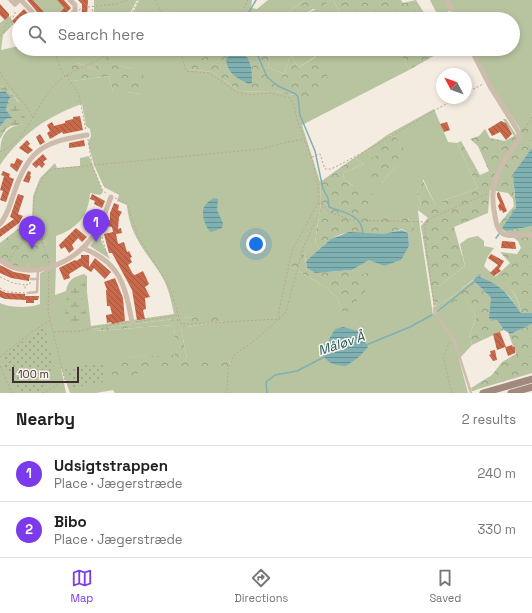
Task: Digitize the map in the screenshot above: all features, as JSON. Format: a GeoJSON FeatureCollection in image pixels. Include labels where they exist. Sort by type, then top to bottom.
{"type":"FeatureCollection","features":[{"type":"Feature","properties":{"kind":"main road"},"geometry":{"type":"LineString","coordinates":[[483,393],[532,379]]}},
{"type":"Feature","properties":{"kind":"main road"},"geometry":{"type":"LineString","coordinates":[[511,393],[532,387]]}},
{"type":"Feature","properties":{"kind":"street"},"geometry":{"type":"LineString","coordinates":[[13,2],[20,0],[32,12]]}},
{"type":"Feature","properties":{"kind":"street"},"geometry":{"type":"LineString","coordinates":[[70,0],[75,5],[74,12]]}},
{"type":"Feature","properties":{"kind":"street"},"geometry":{"type":"LineString","coordinates":[[447,0],[453,12]]}},
{"type":"Feature","properties":{"kind":"street"},"geometry":{"type":"LineString","coordinates":[[474,56],[487,81],[518,131],[520,137],[505,160],[494,181],[491,193],[498,229],[502,234],[532,235]]}},
{"type":"Feature","properties":{"kind":"street"},"geometry":{"type":"LineString","coordinates":[[0,224],[7,213],[22,171],[32,155],[43,147],[57,141],[87,135]]}},
{"type":"Feature","properties":{"kind":"street"},"geometry":{"type":"LineString","coordinates":[[0,260],[8,265],[27,271],[38,271],[73,256],[94,236],[102,221],[110,197]]}},
{"type":"Feature","properties":{"kind":"street"},"geometry":{"type":"LineString","coordinates":[[83,248],[96,252],[110,263],[122,280],[127,293],[132,322]]}},
{"type":"Feature","properties":{"kind":"lane"},"geometry":{"type":"LineString","coordinates":[[27,293],[37,292],[38,271]]}},
{"type":"Feature","properties":{"kind":"lane"},"geometry":{"type":"LineString","coordinates":[[31,279],[38,279]]}},
{"type":"Feature","properties":{"kind":"lane"},"geometry":{"type":"LineString","coordinates":[[434,308],[436,314],[454,339],[471,393]]}},
{"type":"Feature","properties":{"kind":"path"},"geometry":{"type":"LineString","coordinates":[[88,8],[116,4],[128,0]]}},
{"type":"Feature","properties":{"kind":"path"},"geometry":{"type":"LineString","coordinates":[[132,12],[138,0]]}},
{"type":"Feature","properties":{"kind":"path"},"geometry":{"type":"LineString","coordinates":[[155,0],[161,12]]}},
{"type":"Feature","properties":{"kind":"path"},"geometry":{"type":"LineString","coordinates":[[242,12],[248,0]]}},
{"type":"Feature","properties":{"kind":"path"},"geometry":{"type":"LineString","coordinates":[[13,2],[16,10],[15,12]]}},
{"type":"Feature","properties":{"kind":"path"},"geometry":{"type":"LineString","coordinates":[[92,12],[93,7]]}},
{"type":"Feature","properties":{"kind":"path"},"geometry":{"type":"LineString","coordinates":[[2,34],[8,20],[12,16]]}},
{"type":"Feature","properties":{"kind":"path"},"geometry":{"type":"LineString","coordinates":[[0,36],[12,25]]}},
{"type":"Feature","properties":{"kind":"path"},"geometry":{"type":"LineString","coordinates":[[56,56],[61,70],[79,95],[92,165],[103,191],[110,197],[127,204],[138,236],[166,279],[181,324],[279,320]]}},
{"type":"Feature","properties":{"kind":"path"},"geometry":{"type":"LineString","coordinates":[[0,152],[16,141],[26,131],[53,87],[66,75],[97,61],[103,56]]}},
{"type":"Feature","properties":{"kind":"path"},"geometry":{"type":"LineString","coordinates":[[183,56],[182,62],[186,71],[208,73],[237,92],[250,95],[270,93],[290,98],[294,106],[298,123],[311,157],[318,185],[318,203],[292,250],[279,311],[279,320]]}},
{"type":"Feature","properties":{"kind":"path"},"geometry":{"type":"LineString","coordinates":[[0,72],[6,83],[28,107],[34,119]]}},
{"type":"Feature","properties":{"kind":"path"},"geometry":{"type":"LineString","coordinates":[[472,90],[487,81]]}},
{"type":"Feature","properties":{"kind":"path"},"geometry":{"type":"LineString","coordinates":[[311,157],[320,154],[325,169],[331,170],[369,150],[446,104]]}},
{"type":"Feature","properties":{"kind":"path"},"geometry":{"type":"LineString","coordinates":[[520,137],[532,117]]}},
{"type":"Feature","properties":{"kind":"path"},"geometry":{"type":"LineString","coordinates":[[65,381],[48,311],[48,251],[39,235],[35,222],[37,189],[42,178],[53,169],[261,149],[300,139],[305,140]]}},
{"type":"Feature","properties":{"kind":"path"},"geometry":{"type":"LineString","coordinates":[[318,203],[323,205],[330,212],[352,220],[427,222],[433,217],[491,193]]}},
{"type":"Feature","properties":{"kind":"path"},"geometry":{"type":"LineString","coordinates":[[227,393],[226,386],[228,369],[234,355],[254,341],[279,320],[286,312],[303,248],[323,205]]}},
{"type":"Feature","properties":{"kind":"path"},"geometry":{"type":"LineString","coordinates":[[102,221],[101,235],[110,263]]}},
{"type":"Feature","properties":{"kind":"path"},"geometry":{"type":"LineString","coordinates":[[427,222],[425,238],[434,308]]}},
{"type":"Feature","properties":{"kind":"path"},"geometry":{"type":"LineString","coordinates":[[8,265],[14,250],[22,242],[39,235]]}},
{"type":"Feature","properties":{"kind":"path"},"geometry":{"type":"LineString","coordinates":[[0,277],[13,283],[25,285],[27,293],[8,292],[0,288]]}},
{"type":"Feature","properties":{"kind":"path"},"geometry":{"type":"LineString","coordinates":[[0,357],[33,331],[50,320]]}},
{"type":"Feature","properties":{"kind":"path"},"geometry":{"type":"LineString","coordinates":[[53,332],[80,331],[91,328]]}},
{"type":"Feature","properties":{"kind":"path"},"geometry":{"type":"LineString","coordinates":[[452,393],[443,357],[449,344],[454,339]]}},
{"type":"Feature","properties":{"kind":"path"},"geometry":{"type":"LineString","coordinates":[[0,366],[12,393]]}},
{"type":"Feature","properties":{"kind":"path"},"geometry":{"type":"LineString","coordinates":[[42,393],[52,389],[64,378]]}},
{"type":"Feature","properties":{"kind":"green space"},"geometry":{"type":"Polygon","coordinates":[[[33,0],[57,0],[64,8],[60,12],[44,12],[33,0]]]}},
{"type":"Feature","properties":{"kind":"green space"},"geometry":{"type":"Polygon","coordinates":[[[94,0],[137,0],[131,12],[94,12],[94,0]]]}},
{"type":"Feature","properties":{"kind":"green space"},"geometry":{"type":"Polygon","coordinates":[[[139,0],[252,0],[251,8],[257,9],[268,0],[305,0],[288,12],[133,12],[139,0]]]}},
{"type":"Feature","properties":{"kind":"green space"},"geometry":{"type":"Polygon","coordinates":[[[305,0],[331,0],[319,9],[313,9],[308,12],[288,12],[305,0]]]}},
{"type":"Feature","properties":{"kind":"green space"},"geometry":{"type":"Polygon","coordinates":[[[333,0],[340,12],[310,12],[333,0]]]}},
{"type":"Feature","properties":{"kind":"green space"},"geometry":{"type":"Polygon","coordinates":[[[333,0],[401,0],[403,3],[416,0],[424,12],[340,12],[333,0]]]}},
{"type":"Feature","properties":{"kind":"green space"},"geometry":{"type":"Polygon","coordinates":[[[430,0],[532,0],[532,113],[521,130],[492,87],[475,56],[520,56],[520,12],[453,12],[452,10],[447,12],[436,12],[430,0]]]}},
{"type":"Feature","properties":{"kind":"green space"},"geometry":{"type":"Polygon","coordinates":[[[9,16],[12,20],[12,25],[3,35],[1,50],[12,48],[12,56],[206,56],[202,58],[189,59],[188,69],[213,72],[240,92],[276,91],[290,95],[298,93],[316,56],[402,56],[409,70],[302,125],[320,182],[321,203],[315,243],[320,249],[306,261],[304,253],[292,267],[327,288],[338,299],[342,311],[357,276],[352,270],[369,259],[384,266],[409,246],[408,233],[415,230],[408,218],[370,218],[363,186],[353,186],[343,178],[344,172],[364,164],[354,158],[376,143],[376,156],[382,183],[391,171],[410,159],[395,136],[387,135],[434,109],[448,142],[457,143],[478,188],[443,201],[444,210],[435,204],[423,179],[417,194],[421,203],[418,211],[433,315],[465,295],[476,317],[470,334],[472,345],[459,359],[468,393],[115,393],[113,390],[96,393],[70,393],[61,368],[66,393],[0,393],[0,303],[20,307],[40,304],[40,273],[56,266],[55,295],[66,291],[68,284],[77,276],[84,274],[87,276],[87,292],[91,326],[174,314],[165,282],[134,233],[128,215],[127,205],[117,201],[119,195],[104,187],[94,165],[88,143],[91,136],[90,129],[86,126],[82,104],[57,114],[36,128],[17,144],[0,165],[0,149],[3,137],[10,128],[24,124],[18,101],[6,87],[0,86],[0,23],[9,16]],[[77,63],[64,73],[72,81],[109,76],[113,92],[140,94],[134,69],[121,66],[93,69],[77,63]],[[223,316],[182,318],[92,329],[95,331],[174,325],[176,356],[124,357],[143,366],[229,366],[230,359],[187,359],[181,328],[223,321],[223,316]]]}},
{"type":"Feature","properties":{"kind":"green space"},"geometry":{"type":"Polygon","coordinates":[[[108,56],[118,58],[121,66],[134,69],[150,80],[147,91],[140,94],[113,92],[109,76],[72,81],[64,73],[68,65],[77,63],[93,69],[108,56]]]}},
{"type":"Feature","properties":{"kind":"green space"},"geometry":{"type":"Polygon","coordinates":[[[205,56],[268,56],[270,57],[268,67],[284,74],[290,56],[292,56],[298,68],[317,56],[330,82],[304,99],[298,93],[290,95],[276,91],[240,92],[213,72],[188,69],[186,63],[189,58],[202,58],[205,56]]]}},
{"type":"Feature","properties":{"kind":"green space"},"geometry":{"type":"Polygon","coordinates":[[[268,56],[290,56],[284,74],[268,67],[270,57],[268,56]]]}},
{"type":"Feature","properties":{"kind":"green space"},"geometry":{"type":"Polygon","coordinates":[[[292,56],[316,56],[298,68],[292,56]]]}},
{"type":"Feature","properties":{"kind":"green space"},"geometry":{"type":"Polygon","coordinates":[[[402,56],[434,56],[409,70],[402,56]]]}},
{"type":"Feature","properties":{"kind":"green space"},"geometry":{"type":"Polygon","coordinates":[[[0,86],[6,87],[19,104],[24,113],[25,124],[11,126],[6,129],[0,139],[0,127],[6,119],[11,118],[6,110],[9,99],[11,98],[0,92],[0,86]]]}},
{"type":"Feature","properties":{"kind":"green space"},"geometry":{"type":"Polygon","coordinates":[[[532,113],[532,148],[514,189],[516,208],[503,226],[507,231],[532,226],[532,313],[521,313],[516,296],[509,288],[494,278],[510,263],[500,252],[517,254],[521,248],[518,241],[500,228],[499,224],[514,206],[513,199],[508,193],[490,190],[488,213],[454,227],[465,266],[439,286],[439,300],[434,307],[421,226],[428,218],[418,210],[421,203],[417,194],[422,179],[435,204],[443,209],[443,201],[478,188],[457,143],[461,141],[480,175],[489,171],[478,146],[470,139],[479,136],[485,129],[490,138],[505,141],[514,136],[503,119],[506,119],[516,135],[532,113]]]}},
{"type":"Feature","properties":{"kind":"green space"},"geometry":{"type":"Polygon","coordinates":[[[387,135],[395,136],[411,159],[391,171],[382,183],[375,184],[369,168],[370,159],[376,156],[376,143],[387,135]]]}},
{"type":"Feature","properties":{"kind":"green space"},"geometry":{"type":"Polygon","coordinates":[[[89,156],[103,192],[100,195],[90,193],[87,208],[80,220],[70,229],[56,236],[56,263],[43,268],[28,269],[29,264],[47,245],[32,218],[33,196],[40,178],[55,163],[57,168],[80,166],[80,158],[89,156]]]}},
{"type":"Feature","properties":{"kind":"green space"},"geometry":{"type":"Polygon","coordinates":[[[354,158],[364,164],[344,172],[343,178],[353,186],[363,186],[374,195],[370,218],[407,217],[416,231],[408,233],[402,229],[384,234],[344,234],[329,241],[320,249],[315,243],[321,203],[320,182],[354,158]]]}},
{"type":"Feature","properties":{"kind":"green space"},"geometry":{"type":"Polygon","coordinates":[[[32,218],[47,245],[50,260],[29,264],[28,269],[16,267],[0,258],[0,243],[32,218]]]}},
{"type":"Feature","properties":{"kind":"green space"},"geometry":{"type":"Polygon","coordinates":[[[102,226],[101,240],[110,259],[90,246],[102,226]]]}},
{"type":"Feature","properties":{"kind":"green space"},"geometry":{"type":"Polygon","coordinates":[[[478,236],[484,241],[484,246],[494,248],[488,256],[484,266],[512,291],[519,304],[521,313],[509,296],[477,276],[457,293],[434,308],[439,300],[439,286],[465,266],[460,244],[468,238],[478,236]]]}},
{"type":"Feature","properties":{"kind":"green space"},"geometry":{"type":"Polygon","coordinates":[[[295,253],[304,253],[307,268],[315,273],[352,270],[357,275],[368,273],[371,285],[346,313],[342,311],[338,299],[327,288],[292,267],[295,253]]]}},
{"type":"Feature","properties":{"kind":"green space"},"geometry":{"type":"Polygon","coordinates":[[[83,280],[86,285],[82,299],[86,313],[78,324],[72,324],[65,315],[67,292],[83,280]]]}},
{"type":"Feature","properties":{"kind":"green space"},"geometry":{"type":"Polygon","coordinates":[[[473,280],[491,298],[497,320],[504,330],[472,345],[470,334],[476,317],[465,296],[433,315],[434,308],[457,293],[473,280]]]}},
{"type":"Feature","properties":{"kind":"green space"},"geometry":{"type":"Polygon","coordinates":[[[223,315],[223,321],[181,328],[187,359],[230,359],[229,366],[143,366],[131,382],[111,374],[124,357],[175,355],[174,325],[94,331],[92,329],[182,318],[223,315]]]}},
{"type":"Feature","properties":{"kind":"green space"},"geometry":{"type":"Polygon","coordinates":[[[532,324],[532,373],[472,391],[471,388],[492,375],[502,362],[516,354],[508,332],[511,334],[532,324]]]}},
{"type":"Feature","properties":{"kind":"green space"},"geometry":{"type":"Polygon","coordinates":[[[44,325],[54,368],[45,390],[37,393],[18,393],[1,358],[44,325]]]}},
{"type":"Feature","properties":{"kind":"green space"},"geometry":{"type":"Polygon","coordinates":[[[104,362],[104,382],[70,388],[65,368],[104,362]]]}},
{"type":"Feature","properties":{"kind":"water"},"geometry":{"type":"Polygon","coordinates":[[[229,56],[246,56],[251,69],[252,83],[249,84],[234,75],[229,69],[226,60],[229,56]]]}},
{"type":"Feature","properties":{"kind":"water"},"geometry":{"type":"Polygon","coordinates":[[[5,91],[11,98],[9,99],[6,110],[12,118],[6,119],[0,127],[0,92],[5,91]]]}},
{"type":"Feature","properties":{"kind":"water"},"geometry":{"type":"Polygon","coordinates":[[[532,148],[532,226],[507,231],[503,229],[503,226],[516,208],[513,174],[532,148]]]}},
{"type":"Feature","properties":{"kind":"water"},"geometry":{"type":"Polygon","coordinates":[[[214,198],[218,199],[217,210],[223,223],[222,228],[211,232],[205,224],[203,210],[207,203],[214,198]]]}},
{"type":"Feature","properties":{"kind":"water"},"geometry":{"type":"Polygon","coordinates":[[[402,230],[408,233],[409,246],[401,260],[384,266],[369,260],[352,270],[315,273],[307,268],[306,261],[331,239],[349,232],[383,234],[402,230]]]}},
{"type":"Feature","properties":{"kind":"water"},"geometry":{"type":"Polygon","coordinates":[[[477,276],[492,282],[502,290],[521,313],[532,313],[532,324],[511,334],[504,330],[497,320],[489,319],[491,298],[473,280],[477,276]]]}},
{"type":"Feature","properties":{"kind":"water"},"geometry":{"type":"Polygon","coordinates":[[[343,327],[358,331],[368,347],[359,357],[346,366],[331,363],[326,359],[322,352],[335,329],[343,327]]]}},
{"type":"Feature","properties":{"kind":"building"},"geometry":{"type":"Polygon","coordinates":[[[27,0],[33,0],[44,12],[37,12],[27,0]]]}},
{"type":"Feature","properties":{"kind":"building"},"geometry":{"type":"Polygon","coordinates":[[[57,0],[64,0],[71,8],[67,12],[60,12],[64,8],[57,0]]]}},
{"type":"Feature","properties":{"kind":"building"},"geometry":{"type":"Polygon","coordinates":[[[78,0],[88,0],[87,12],[82,12],[82,4],[78,0]]]}},
{"type":"Feature","properties":{"kind":"building"},"geometry":{"type":"Polygon","coordinates":[[[0,4],[9,14],[5,20],[0,15],[0,4]]]}},
{"type":"Feature","properties":{"kind":"building"},"geometry":{"type":"Polygon","coordinates":[[[80,116],[83,130],[63,134],[62,132],[50,139],[47,133],[50,131],[47,125],[52,122],[54,126],[65,123],[65,121],[73,119],[73,117],[80,116]]]}},
{"type":"Feature","properties":{"kind":"building"},"geometry":{"type":"Polygon","coordinates":[[[501,121],[506,123],[512,134],[506,140],[500,132],[492,136],[488,129],[501,121]]]}},
{"type":"Feature","properties":{"kind":"building"},"geometry":{"type":"Polygon","coordinates":[[[447,122],[450,130],[444,132],[440,124],[447,122]]]}},
{"type":"Feature","properties":{"kind":"building"},"geometry":{"type":"Polygon","coordinates":[[[40,134],[45,142],[40,145],[36,137],[40,134]]]}},
{"type":"Feature","properties":{"kind":"building"},"geometry":{"type":"Polygon","coordinates":[[[27,140],[30,144],[28,146],[33,150],[28,154],[19,148],[27,140]]]}},
{"type":"Feature","properties":{"kind":"building"},"geometry":{"type":"Polygon","coordinates":[[[84,140],[85,146],[69,148],[69,143],[84,140]]]}},
{"type":"Feature","properties":{"kind":"building"},"geometry":{"type":"Polygon","coordinates":[[[43,154],[47,159],[43,162],[45,164],[42,168],[39,165],[36,168],[32,164],[43,154]]]}},
{"type":"Feature","properties":{"kind":"building"},"geometry":{"type":"Polygon","coordinates":[[[17,158],[23,161],[17,172],[10,166],[11,163],[14,164],[17,158]]]}},
{"type":"Feature","properties":{"kind":"building"},"geometry":{"type":"Polygon","coordinates":[[[3,171],[10,174],[9,177],[14,179],[6,202],[0,200],[3,191],[0,190],[4,176],[1,175],[3,171]]]}},
{"type":"Feature","properties":{"kind":"building"},"geometry":{"type":"Polygon","coordinates":[[[28,171],[31,172],[29,183],[23,181],[28,171]]]}},
{"type":"Feature","properties":{"kind":"building"},"geometry":{"type":"Polygon","coordinates":[[[499,192],[507,211],[503,213],[502,210],[500,211],[498,206],[500,203],[497,193],[499,192]]]}},
{"type":"Feature","properties":{"kind":"building"},"geometry":{"type":"Polygon","coordinates":[[[18,194],[24,196],[18,214],[23,216],[19,223],[0,237],[0,229],[14,219],[10,217],[18,194]]]}},
{"type":"Feature","properties":{"kind":"building"},"geometry":{"type":"Polygon","coordinates":[[[92,194],[105,201],[102,208],[94,204],[95,201],[90,199],[92,194]]]}},
{"type":"Feature","properties":{"kind":"building"},"geometry":{"type":"Polygon","coordinates":[[[114,203],[119,205],[118,210],[122,212],[119,217],[118,229],[121,228],[122,233],[116,234],[118,244],[124,242],[127,252],[129,251],[132,257],[130,258],[132,262],[128,265],[133,274],[135,275],[143,271],[149,284],[145,287],[150,297],[145,298],[146,309],[143,310],[145,319],[137,320],[132,290],[112,253],[109,253],[106,242],[104,234],[113,232],[112,227],[106,226],[107,220],[110,220],[110,213],[114,203]]]}},
{"type":"Feature","properties":{"kind":"building"},"geometry":{"type":"Polygon","coordinates":[[[88,212],[97,220],[94,226],[84,222],[88,212]]]}},
{"type":"Feature","properties":{"kind":"building"},"geometry":{"type":"Polygon","coordinates":[[[76,228],[87,237],[82,242],[78,238],[72,245],[74,249],[69,253],[65,247],[61,249],[59,245],[76,228]]]}},
{"type":"Feature","properties":{"kind":"building"},"geometry":{"type":"Polygon","coordinates":[[[502,241],[515,242],[516,249],[501,248],[502,241]]]}},
{"type":"Feature","properties":{"kind":"building"},"geometry":{"type":"Polygon","coordinates":[[[491,254],[504,261],[499,269],[501,271],[494,276],[490,273],[498,265],[488,258],[491,254]]]}},
{"type":"Feature","properties":{"kind":"building"},"geometry":{"type":"Polygon","coordinates":[[[81,255],[89,255],[89,267],[95,258],[111,272],[105,279],[94,268],[91,272],[82,266],[69,274],[70,278],[64,280],[59,268],[75,260],[76,261],[81,258],[81,255]]]}},
{"type":"Feature","properties":{"kind":"building"},"geometry":{"type":"Polygon","coordinates":[[[0,265],[14,272],[30,275],[29,281],[11,278],[0,273],[0,265]]]}},
{"type":"Feature","properties":{"kind":"building"},"geometry":{"type":"Polygon","coordinates":[[[115,278],[123,298],[125,321],[112,324],[111,322],[107,323],[106,315],[112,314],[110,306],[107,306],[107,290],[104,282],[115,278]]]}},
{"type":"Feature","properties":{"kind":"building"},"geometry":{"type":"Polygon","coordinates":[[[0,290],[6,293],[25,294],[25,296],[39,296],[38,300],[34,300],[34,303],[26,303],[26,300],[5,299],[0,297],[0,290]]]}},
{"type":"Feature","properties":{"kind":"building"},"geometry":{"type":"Polygon","coordinates":[[[500,332],[506,347],[512,345],[515,347],[515,353],[508,356],[505,347],[497,350],[493,334],[500,332]]]}},
{"type":"Feature","properties":{"kind":"building"},"geometry":{"type":"Polygon","coordinates":[[[495,350],[497,360],[493,361],[489,355],[491,354],[490,351],[495,350]]]}},
{"type":"Feature","properties":{"kind":"waterway"},"geometry":{"type":"LineString","coordinates":[[249,12],[256,0]]}},
{"type":"Feature","properties":{"kind":"waterway"},"geometry":{"type":"LineString","coordinates":[[258,56],[267,77],[278,86],[296,94],[298,97],[300,115],[315,151],[323,189],[328,198],[329,207],[351,215],[355,218],[362,227],[363,233]]}},
{"type":"Feature","properties":{"kind":"waterway","name":"Måløv Å"},"geometry":{"type":"LineString","coordinates":[[496,238],[499,234]]}},
{"type":"Feature","properties":{"kind":"waterway","name":"Måløv Å"},"geometry":{"type":"LineString","coordinates":[[477,278],[480,275]]}},
{"type":"Feature","properties":{"kind":"waterway","name":"Måløv Å"},"geometry":{"type":"LineString","coordinates":[[438,311],[475,281]]}},
{"type":"Feature","properties":{"kind":"waterway","name":"Måløv Å"},"geometry":{"type":"LineString","coordinates":[[366,345],[410,327],[432,315]]}},
{"type":"Feature","properties":{"kind":"waterway","name":"Måløv Å"},"geometry":{"type":"LineString","coordinates":[[267,393],[266,382],[275,375],[297,371],[324,357]]}},
{"type":"Feature","properties":{"kind":"place","name":"Udsigtstrappen"},"geometry":{"type":"Point","coordinates":[96,242]}},
{"type":"Feature","properties":{"kind":"place","name":"Bibo"},"geometry":{"type":"Point","coordinates":[32,249]}}]}
